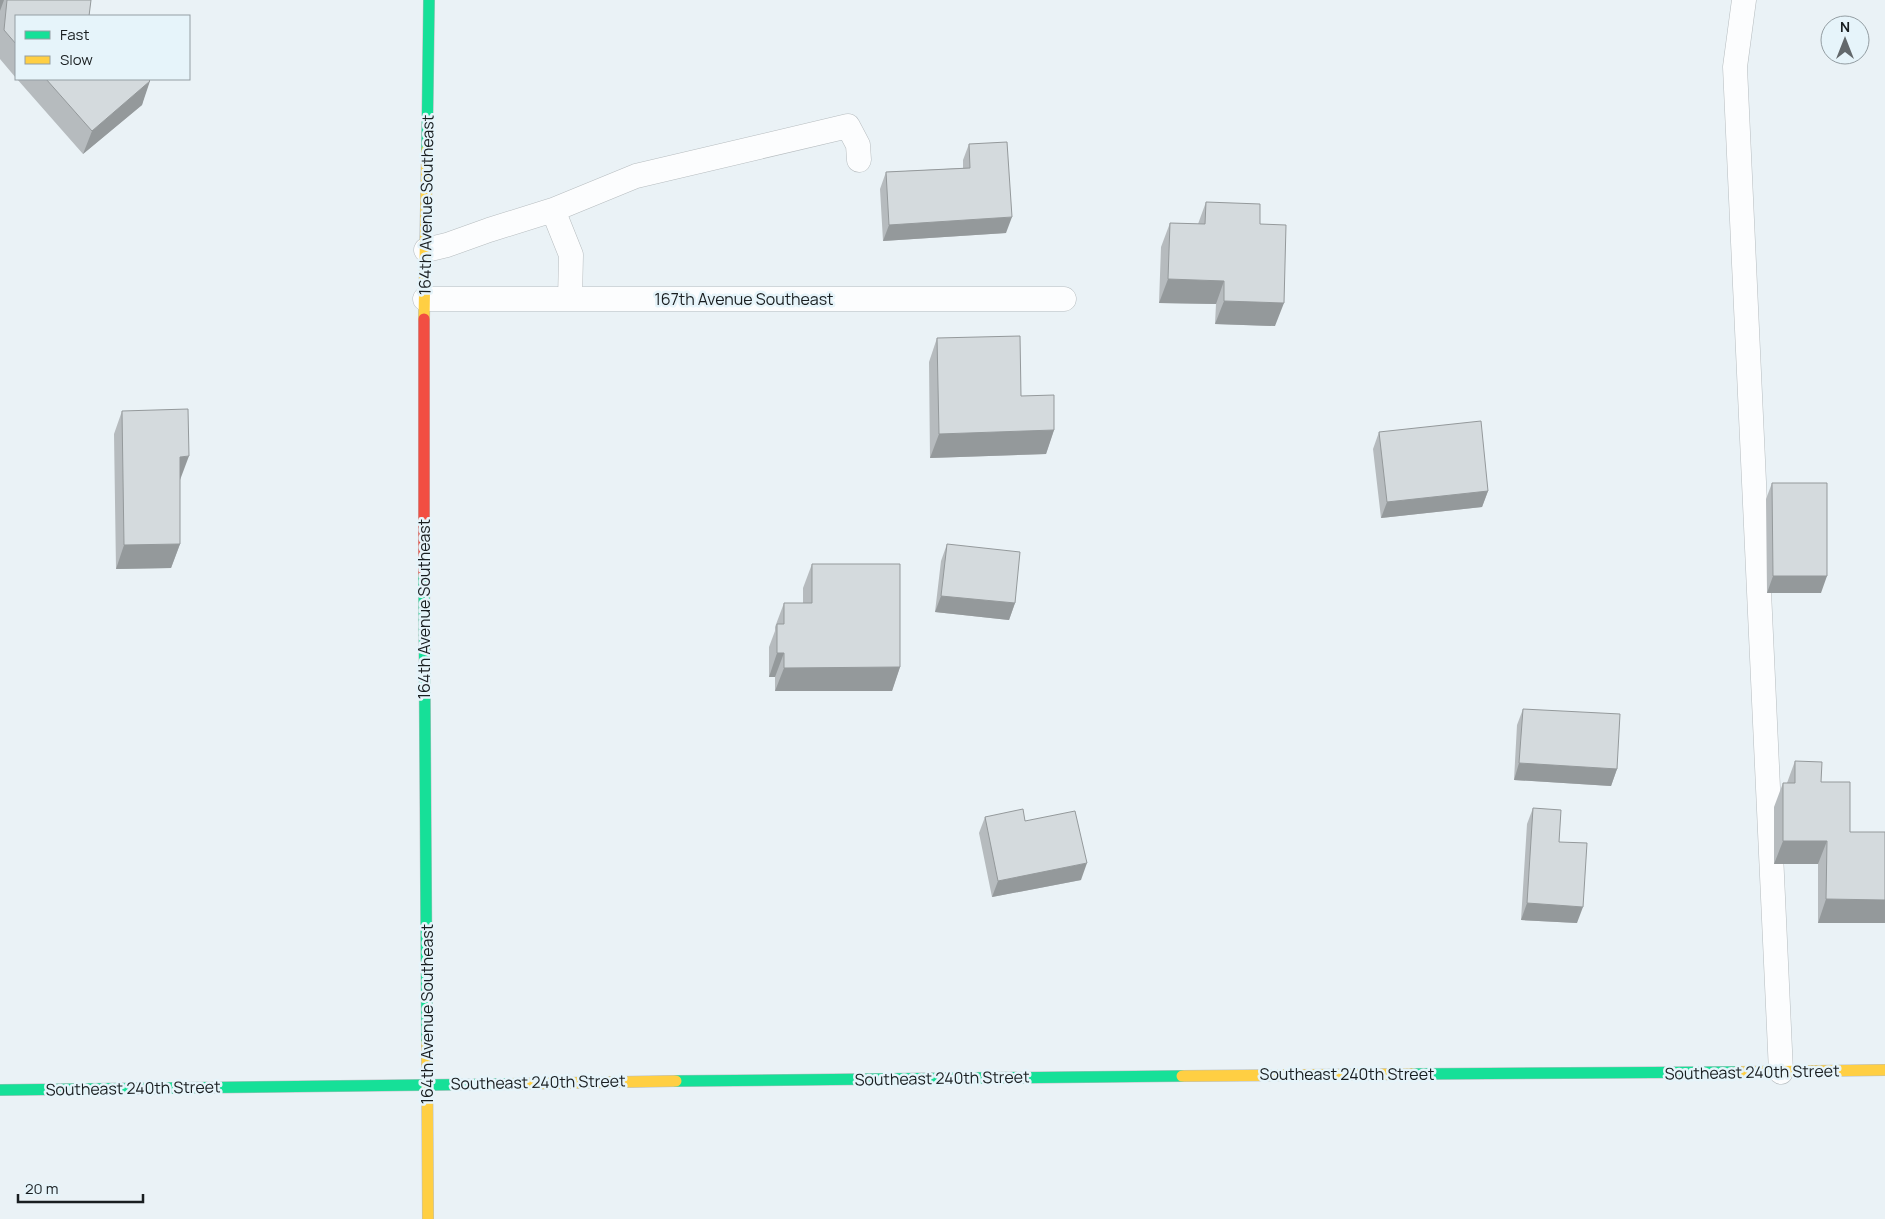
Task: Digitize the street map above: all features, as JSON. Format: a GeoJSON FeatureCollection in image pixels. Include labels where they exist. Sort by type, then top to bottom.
{"type":"FeatureCollection","features":[{"type":"Feature","properties":{"kind":"main road","name":"164th Avenue Southeast"},"geometry":{"type":"LineString","coordinates":[[428,1219],[423,422],[430,0]]}},
{"type":"Feature","properties":{"kind":"main road","name":"Southeast 240th Street"},"geometry":{"type":"LineString","coordinates":[[0,1090],[1113,1076],[1885,1070]]}},
{"type":"Feature","properties":{"kind":"lane"},"geometry":{"type":"LineString","coordinates":[[1744,0],[1735,67],[1781,1072]]}},
{"type":"Feature","properties":{"kind":"lane"},"geometry":{"type":"LineString","coordinates":[[426,250],[447,245],[553,210],[636,176],[848,126],[858,145],[859,160]]}},
{"type":"Feature","properties":{"kind":"lane"},"geometry":{"type":"LineString","coordinates":[[553,210],[571,255],[570,299]]}},
{"type":"Feature","properties":{"kind":"lane","name":"167th Avenue Southeast"},"geometry":{"type":"LineString","coordinates":[[425,299],[1064,299]]}},
{"type":"Feature","properties":{"kind":"building"},"geometry":{"type":"Polygon","coordinates":[[[7,0],[91,0],[89,15],[15,15],[15,43],[4,30],[7,0]]]}},
{"type":"Feature","properties":{"kind":"building"},"geometry":{"type":"Polygon","coordinates":[[[47,80],[150,81],[92,131],[47,80]]]}},
{"type":"Feature","properties":{"kind":"building"},"geometry":{"type":"Polygon","coordinates":[[[1007,142],[1012,217],[889,225],[886,172],[970,168],[969,144],[1007,142]]]}},
{"type":"Feature","properties":{"kind":"building"},"geometry":{"type":"Polygon","coordinates":[[[1206,202],[1260,204],[1260,224],[1286,225],[1284,303],[1224,301],[1224,281],[1168,279],[1170,223],[1205,224],[1206,202]]]}},
{"type":"Feature","properties":{"kind":"building"},"geometry":{"type":"Polygon","coordinates":[[[1020,336],[1021,396],[1054,395],[1054,430],[939,434],[937,338],[1020,336]]]}},
{"type":"Feature","properties":{"kind":"building"},"geometry":{"type":"Polygon","coordinates":[[[188,409],[189,456],[180,457],[180,544],[124,545],[122,411],[188,409]]]}},
{"type":"Feature","properties":{"kind":"building"},"geometry":{"type":"Polygon","coordinates":[[[1481,421],[1488,491],[1387,502],[1379,432],[1481,421]]]}},
{"type":"Feature","properties":{"kind":"building"},"geometry":{"type":"Polygon","coordinates":[[[1772,483],[1827,483],[1827,576],[1773,576],[1772,483]]]}},
{"type":"Feature","properties":{"kind":"building"},"geometry":{"type":"Polygon","coordinates":[[[947,544],[1020,552],[1015,603],[941,596],[947,544]]]}},
{"type":"Feature","properties":{"kind":"building"},"geometry":{"type":"Polygon","coordinates":[[[812,564],[900,564],[900,667],[784,668],[784,653],[777,653],[777,624],[784,624],[784,603],[812,603],[812,564]]]}},
{"type":"Feature","properties":{"kind":"building"},"geometry":{"type":"Polygon","coordinates":[[[1523,709],[1620,714],[1617,769],[1519,763],[1523,709]]]}},
{"type":"Feature","properties":{"kind":"building"},"geometry":{"type":"Polygon","coordinates":[[[1795,761],[1822,762],[1821,782],[1850,782],[1850,832],[1885,832],[1885,900],[1826,899],[1827,841],[1783,841],[1783,783],[1795,783],[1795,761]]]}},
{"type":"Feature","properties":{"kind":"building"},"geometry":{"type":"Polygon","coordinates":[[[1533,808],[1561,810],[1559,842],[1587,843],[1583,907],[1527,903],[1533,808]]]}},
{"type":"Feature","properties":{"kind":"building"},"geometry":{"type":"Polygon","coordinates":[[[1023,809],[1025,821],[1075,811],[1087,863],[998,881],[985,817],[1023,809]]]}},
{"type":"Feature","properties":{"kind":"traffic: fast"},"geometry":{"type":"LineString","coordinates":[[427,150],[429,0]]}},
{"type":"Feature","properties":{"kind":"traffic: fast"},"geometry":{"type":"LineString","coordinates":[[424,575],[427,1042]]}},
{"type":"Feature","properties":{"kind":"traffic: fast"},"geometry":{"type":"LineString","coordinates":[[1413,1074],[1737,1072]]}},
{"type":"Feature","properties":{"kind":"traffic: fast"},"geometry":{"type":"LineString","coordinates":[[676,1081],[1182,1076]]}},
{"type":"Feature","properties":{"kind":"traffic: fast"},"geometry":{"type":"LineString","coordinates":[[0,1090],[509,1084]]}},
{"type":"Feature","properties":{"kind":"traffic: slow"},"geometry":{"type":"LineString","coordinates":[[424,319],[427,150]]}},
{"type":"Feature","properties":{"kind":"traffic: slow"},"geometry":{"type":"LineString","coordinates":[[427,1042],[428,1219]]}},
{"type":"Feature","properties":{"kind":"traffic: slow"},"geometry":{"type":"LineString","coordinates":[[1737,1072],[1885,1070]]}},
{"type":"Feature","properties":{"kind":"traffic: slow"},"geometry":{"type":"LineString","coordinates":[[1182,1076],[1413,1074]]}},
{"type":"Feature","properties":{"kind":"traffic: slow"},"geometry":{"type":"LineString","coordinates":[[509,1084],[676,1081]]}},
{"type":"Feature","properties":{"kind":"traffic: jam"},"geometry":{"type":"LineString","coordinates":[[424,319],[424,575]]}}]}
